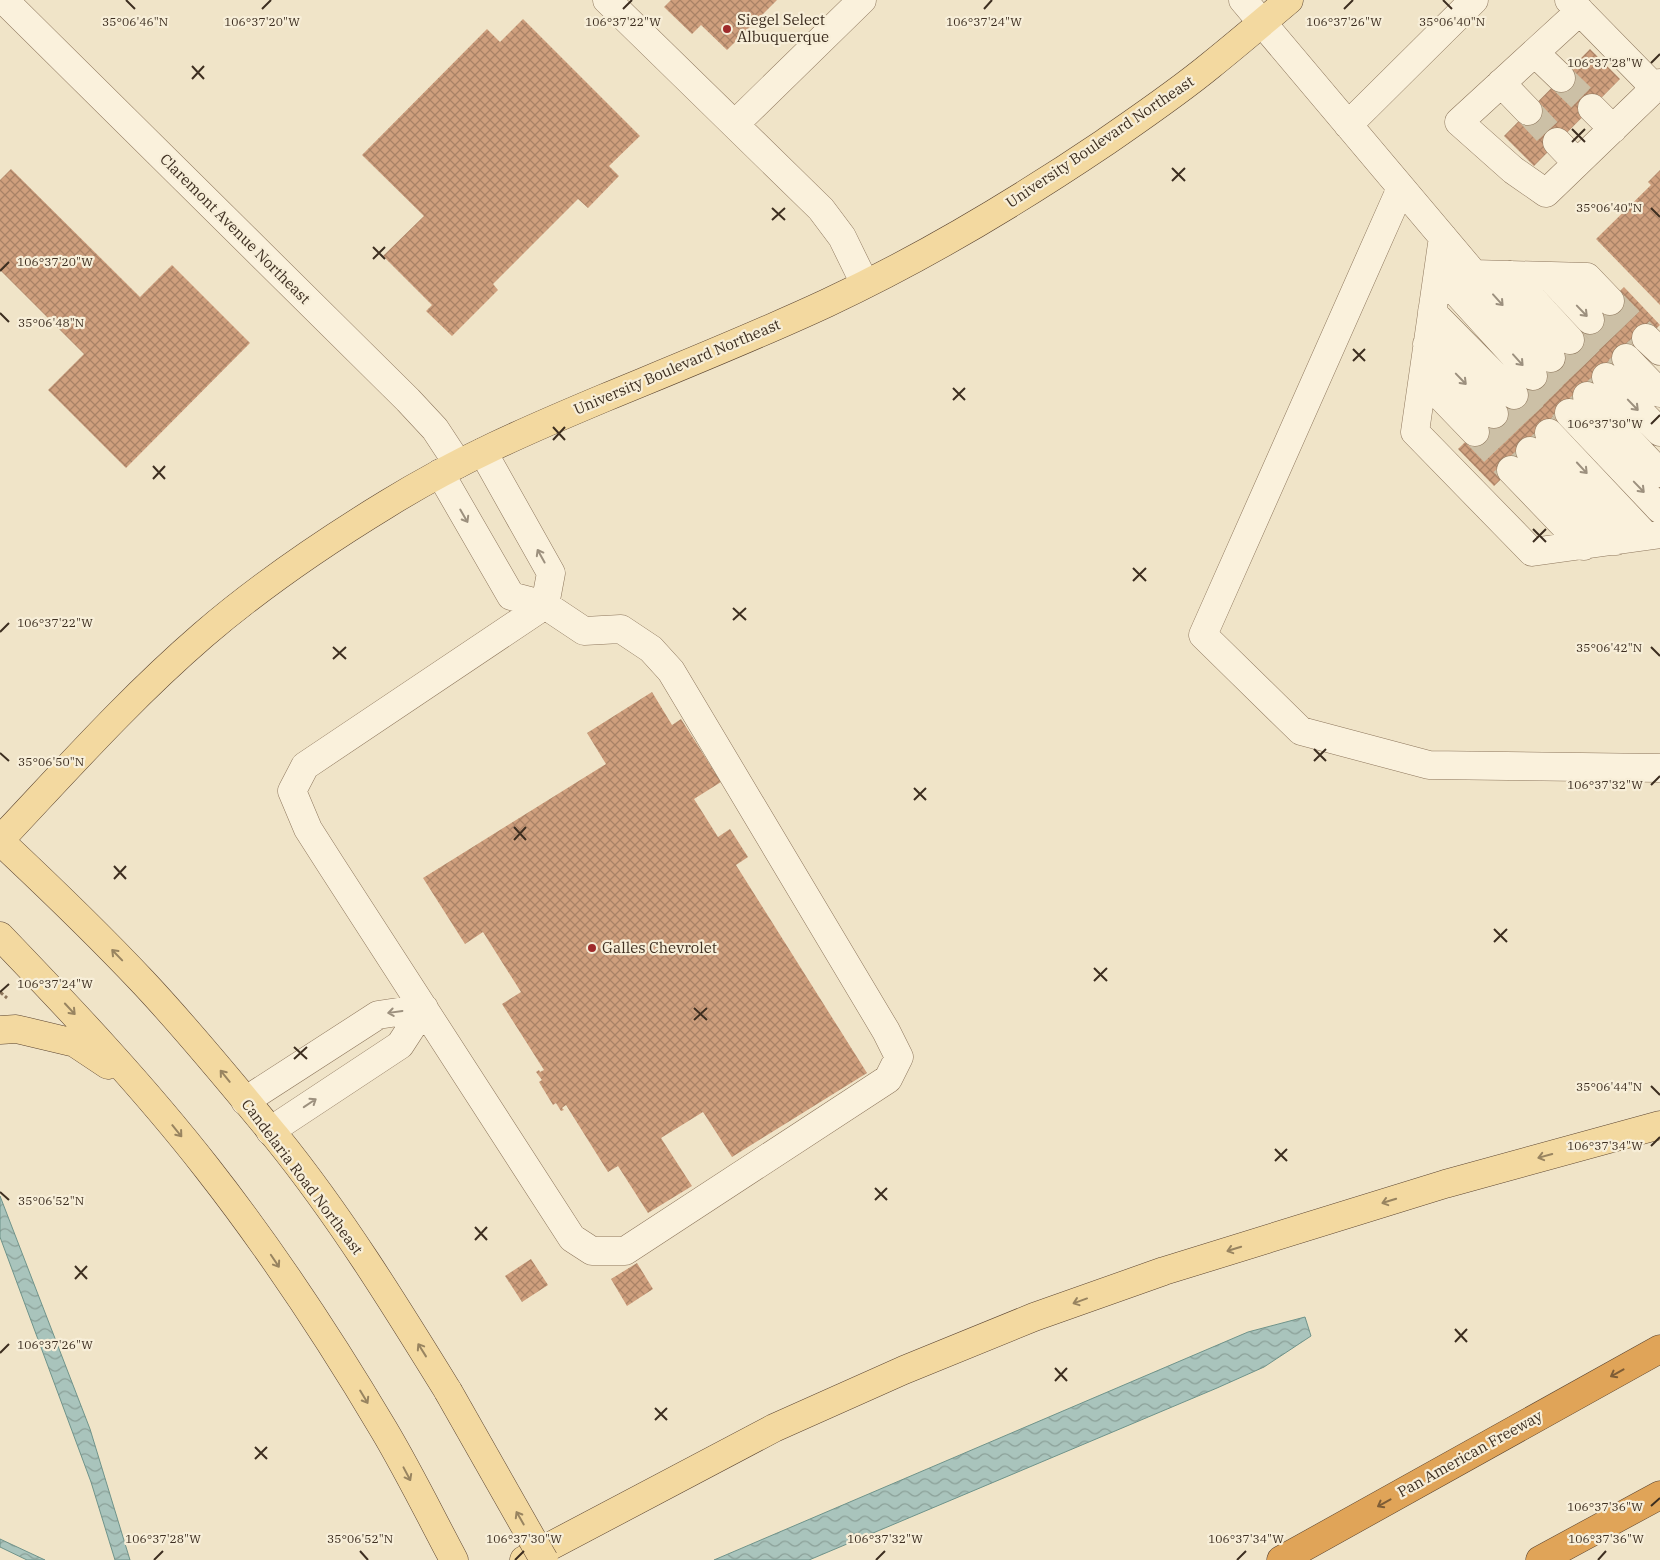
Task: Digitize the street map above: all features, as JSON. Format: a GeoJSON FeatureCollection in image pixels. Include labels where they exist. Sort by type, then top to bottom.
{"type":"FeatureCollection","features":[{"type":"Feature","properties":{"kind":"highway","name":"Pan American Freeway"},"geometry":{"type":"LineString","coordinates":[[1280,1560],[1660,1349]]}},
{"type":"Feature","properties":{"kind":"highway"},"geometry":{"type":"LineString","coordinates":[[1540,1560],[1660,1496]]}},
{"type":"Feature","properties":{"kind":"main road","name":"University Boulevard Northeast"},"geometry":{"type":"LineString","coordinates":[[0,841],[148,685],[204,634],[263,587],[324,543],[390,502],[483,452],[529,430],[748,338],[865,284],[983,220],[1061,172],[1136,121],[1202,72],[1288,0]]}},
{"type":"Feature","properties":{"kind":"main road","name":"Candelaria Road Northeast"},"geometry":{"type":"LineString","coordinates":[[0,841],[72,909],[143,982],[211,1058],[270,1130],[337,1220],[394,1304],[448,1391],[544,1560]]}},
{"type":"Feature","properties":{"kind":"main road"},"geometry":{"type":"LineString","coordinates":[[0,936],[72,1010],[141,1087],[207,1169],[270,1254],[329,1341],[384,1431],[454,1560]]}},
{"type":"Feature","properties":{"kind":"main road"},"geometry":{"type":"LineString","coordinates":[[0,1030],[16,1029],[75,1043],[141,1087]]}},
{"type":"Feature","properties":{"kind":"main road"},"geometry":{"type":"LineString","coordinates":[[524,1560],[774,1428],[904,1370],[1034,1317],[1164,1271],[1444,1184],[1660,1125]]}},
{"type":"Feature","properties":{"kind":"street","name":"Claremont Avenue Northeast"},"geometry":{"type":"LineString","coordinates":[[4,0],[408,400],[434,429],[449,469],[511,596],[545,605],[584,631],[622,629],[651,649],[671,671],[886,1031],[899,1058],[888,1079],[625,1251],[592,1251],[572,1238],[424,1008]]}},
{"type":"Feature","properties":{"kind":"street"},"geometry":{"type":"LineString","coordinates":[[607,0],[821,209],[842,237],[865,284]]}},
{"type":"Feature","properties":{"kind":"street"},"geometry":{"type":"LineString","coordinates":[[735,124],[862,0]]}},
{"type":"Feature","properties":{"kind":"street"},"geometry":{"type":"LineString","coordinates":[[1243,0],[1474,274],[1542,367],[1438,272]]}},
{"type":"Feature","properties":{"kind":"street"},"geometry":{"type":"LineString","coordinates":[[1348,125],[1474,0]]}},
{"type":"Feature","properties":{"kind":"street"},"geometry":{"type":"LineString","coordinates":[[1575,6],[1658,86],[1546,193],[1513,170],[1459,122],[1535,53],[1575,6]]}},
{"type":"Feature","properties":{"kind":"street"},"geometry":{"type":"LineString","coordinates":[[1535,53],[1561,78]]}},
{"type":"Feature","properties":{"kind":"street"},"geometry":{"type":"LineString","coordinates":[[1501,83],[1528,111]]}},
{"type":"Feature","properties":{"kind":"street"},"geometry":{"type":"LineString","coordinates":[[1592,108],[1613,129]]}},
{"type":"Feature","properties":{"kind":"street"},"geometry":{"type":"LineString","coordinates":[[1557,142],[1577,163]]}},
{"type":"Feature","properties":{"kind":"street"},"geometry":{"type":"LineString","coordinates":[[1401,188],[1203,635],[1301,731],[1429,765],[1660,768]]}},
{"type":"Feature","properties":{"kind":"street"},"geometry":{"type":"LineString","coordinates":[[1443,237],[1415,432],[1532,552],[1653,535]]}},
{"type":"Feature","properties":{"kind":"street"},"geometry":{"type":"LineString","coordinates":[[1474,274],[1587,277],[1610,301]]}},
{"type":"Feature","properties":{"kind":"street"},"geometry":{"type":"LineString","coordinates":[[1510,275],[1570,340]]}},
{"type":"Feature","properties":{"kind":"street"},"geometry":{"type":"LineString","coordinates":[[1549,276],[1590,320]]}},
{"type":"Feature","properties":{"kind":"street"},"geometry":{"type":"LineString","coordinates":[[1432,312],[1514,395]]}},
{"type":"Feature","properties":{"kind":"street"},"geometry":{"type":"LineString","coordinates":[[1422,378],[1484,423],[1427,344]]}},
{"type":"Feature","properties":{"kind":"street"},"geometry":{"type":"LineString","coordinates":[[1626,358],[1660,393]]}},
{"type":"Feature","properties":{"kind":"street"},"geometry":{"type":"LineString","coordinates":[[1606,377],[1660,432]]}},
{"type":"Feature","properties":{"kind":"street"},"geometry":{"type":"LineString","coordinates":[[1660,474],[1578,405],[1660,509]]}},
{"type":"Feature","properties":{"kind":"street"},"geometry":{"type":"LineString","coordinates":[[1530,451],[1584,546]]}},
{"type":"Feature","properties":{"kind":"street"},"geometry":{"type":"LineString","coordinates":[[1530,451],[1653,535]]}},
{"type":"Feature","properties":{"kind":"street"},"geometry":{"type":"LineString","coordinates":[[1530,451],[1616,541]]}},
{"type":"Feature","properties":{"kind":"street"},"geometry":{"type":"LineString","coordinates":[[424,1008],[308,829],[292,791],[305,766],[545,605],[551,573],[483,452]]}},
{"type":"Feature","properties":{"kind":"street"},"geometry":{"type":"LineString","coordinates":[[246,1101],[378,1015],[424,1008]]}},
{"type":"Feature","properties":{"kind":"street"},"geometry":{"type":"LineString","coordinates":[[270,1130],[400,1045],[424,1008]]}},
{"type":"Feature","properties":{"kind":"water"},"geometry":{"type":"Polygon","coordinates":[[[0,1196],[90,1429],[130,1560],[115,1560],[91,1482],[0,1237],[0,1196]]]}},
{"type":"Feature","properties":{"kind":"water"},"geometry":{"type":"Polygon","coordinates":[[[1305,1317],[1311,1336],[1264,1367],[809,1560],[714,1560],[1248,1332],[1305,1317]]]}},
{"type":"Feature","properties":{"kind":"water"},"geometry":{"type":"Polygon","coordinates":[[[0,1539],[45,1560],[27,1560],[0,1547],[0,1539]]]}},
{"type":"Feature","properties":{"kind":"building","name":"Siegel Select Albuquerque"},"geometry":{"type":"Polygon","coordinates":[[[671,0],[777,0],[727,50],[701,25],[692,34],[664,7],[671,0]]]}},
{"type":"Feature","properties":{"kind":"building"},"geometry":{"type":"Polygon","coordinates":[[[523,19],[640,136],[609,166],[619,176],[588,208],[578,199],[493,284],[498,290],[452,336],[426,311],[432,305],[383,256],[424,216],[362,155],[487,29],[500,42],[523,19]]]}},
{"type":"Feature","properties":{"kind":"building"},"geometry":{"type":"Polygon","coordinates":[[[1590,49],[1620,79],[1534,166],[1504,136],[1590,49]]]}},
{"type":"Feature","properties":{"kind":"building"},"geometry":{"type":"Polygon","coordinates":[[[11,169],[140,297],[172,265],[250,343],[126,468],[48,390],[84,354],[0,270],[0,180],[11,169]]]}},
{"type":"Feature","properties":{"kind":"building"},"geometry":{"type":"Polygon","coordinates":[[[1660,170],[1660,305],[1596,239],[1651,185],[1648,182],[1660,170]]]}},
{"type":"Feature","properties":{"kind":"building"},"geometry":{"type":"Polygon","coordinates":[[[1624,287],[1660,325],[1494,486],[1458,449],[1624,287]]]}},
{"type":"Feature","properties":{"kind":"building"},"geometry":{"type":"Polygon","coordinates":[[[652,692],[672,725],[681,719],[721,782],[694,799],[718,837],[730,829],[748,857],[736,865],[867,1073],[732,1157],[703,1112],[661,1138],[692,1186],[648,1213],[618,1166],[608,1172],[566,1105],[562,1108],[564,1110],[561,1111],[556,1103],[553,1105],[539,1082],[542,1080],[536,1072],[544,1070],[502,1004],[521,992],[483,932],[465,944],[423,878],[606,764],[587,733],[652,692]]]}},
{"type":"Feature","properties":{"kind":"building"},"geometry":{"type":"Polygon","coordinates":[[[531,1259],[548,1285],[522,1302],[505,1276],[531,1259]]]}},
{"type":"Feature","properties":{"kind":"building"},"geometry":{"type":"Polygon","coordinates":[[[637,1263],[653,1289],[627,1306],[611,1279],[637,1263]]]}},
{"type":"Feature","properties":{"kind":"tunnel"},"geometry":{"type":"LineString","coordinates":[[1561,78],[1592,108]]}},
{"type":"Feature","properties":{"kind":"tunnel"},"geometry":{"type":"LineString","coordinates":[[1528,111],[1557,142]]}},
{"type":"Feature","properties":{"kind":"tunnel"},"geometry":{"type":"LineString","coordinates":[[1610,301],[1646,338]]}},
{"type":"Feature","properties":{"kind":"tunnel"},"geometry":{"type":"LineString","coordinates":[[1590,320],[1626,358]]}},
{"type":"Feature","properties":{"kind":"tunnel"},"geometry":{"type":"LineString","coordinates":[[1570,340],[1606,377]]}},
{"type":"Feature","properties":{"kind":"tunnel"},"geometry":{"type":"LineString","coordinates":[[1551,358],[1587,396]]}},
{"type":"Feature","properties":{"kind":"tunnel"},"geometry":{"type":"LineString","coordinates":[[1533,376],[1569,413]]}},
{"type":"Feature","properties":{"kind":"tunnel"},"geometry":{"type":"LineString","coordinates":[[1514,395],[1549,433]]}},
{"type":"Feature","properties":{"kind":"tunnel"},"geometry":{"type":"LineString","coordinates":[[1494,414],[1530,451]]}},
{"type":"Feature","properties":{"kind":"tunnel"},"geometry":{"type":"LineString","coordinates":[[1475,432],[1511,470]]}},
{"type":"Feature","properties":{"kind":"place","name":"Siegel Select Albuquerque"},"geometry":{"type":"Point","coordinates":[727,29]}},
{"type":"Feature","properties":{"kind":"place","name":"Galles Chevrolet"},"geometry":{"type":"Point","coordinates":[592,948]}}]}
